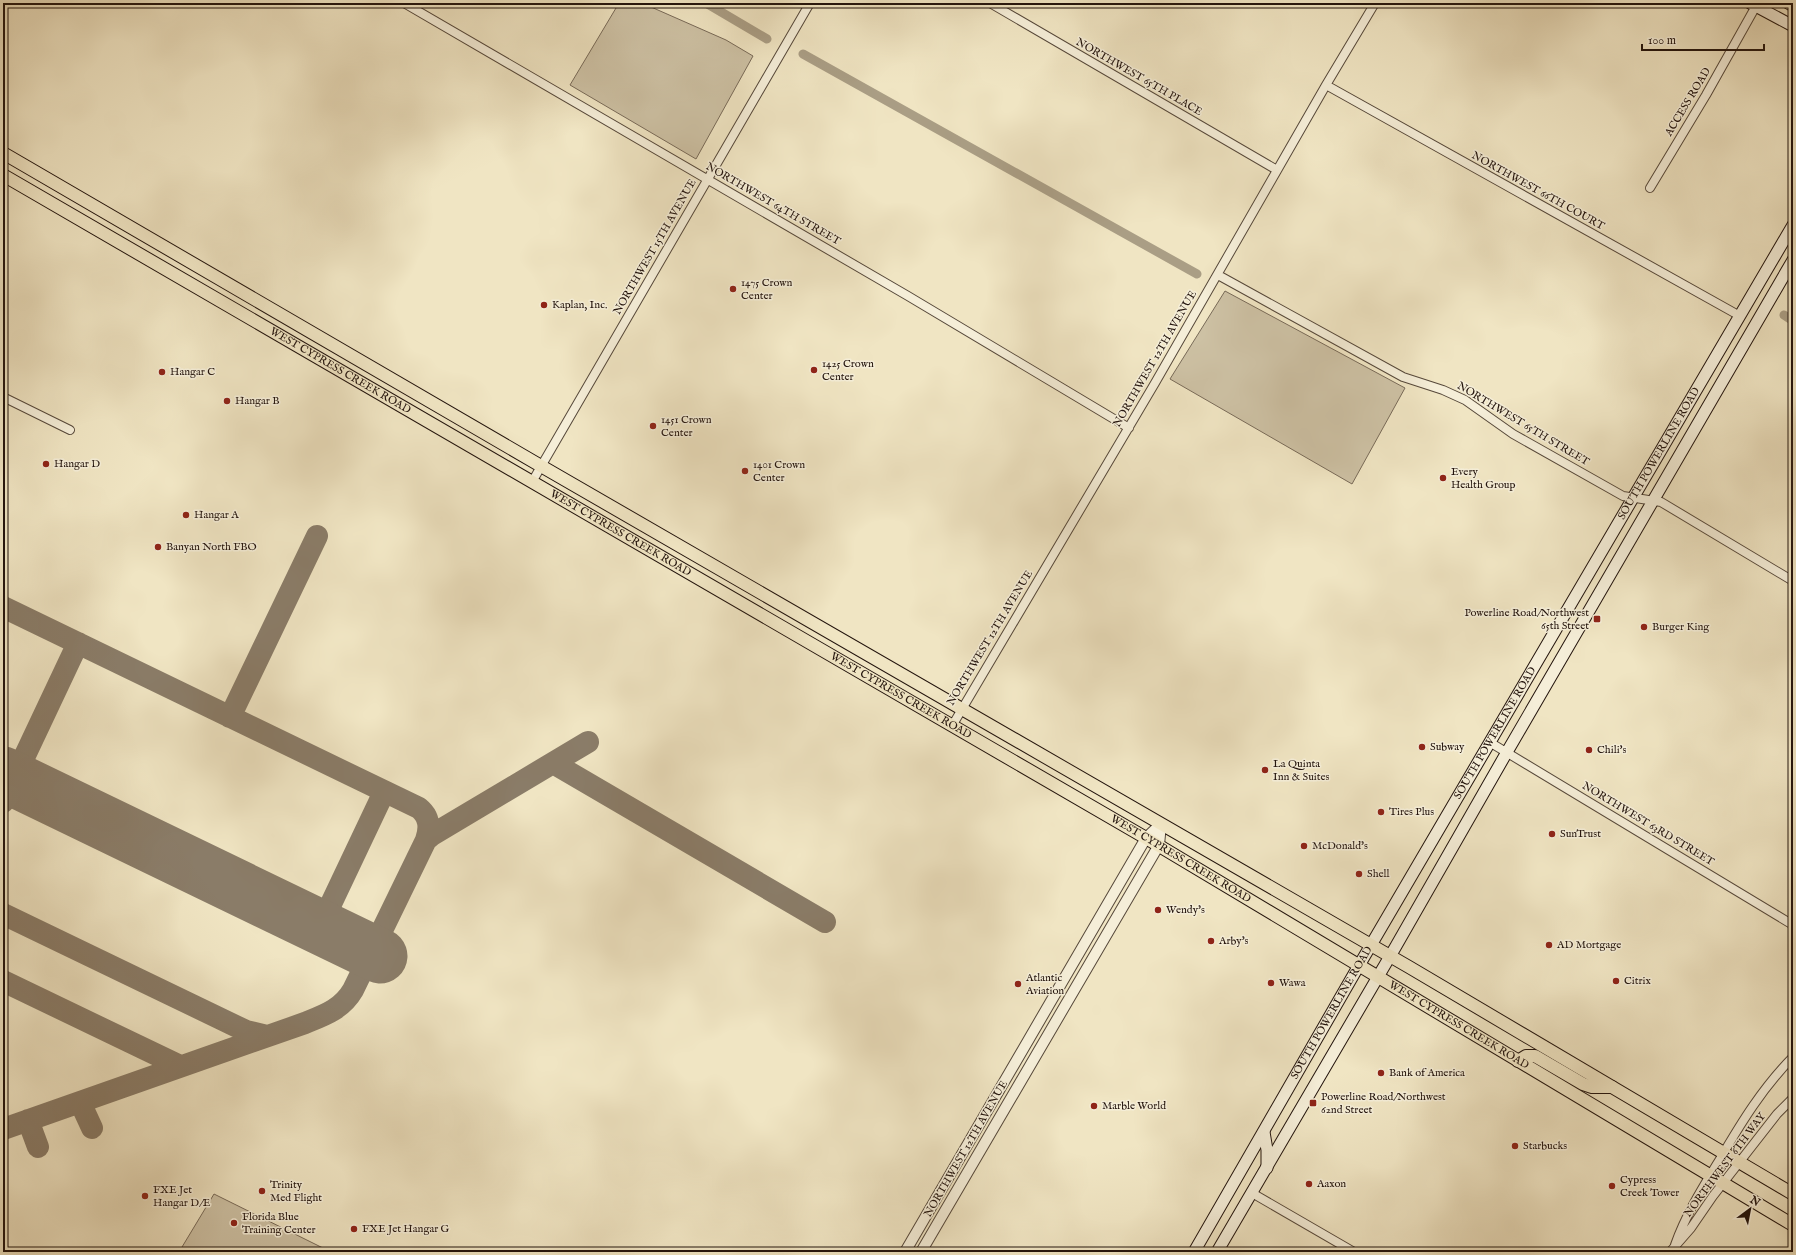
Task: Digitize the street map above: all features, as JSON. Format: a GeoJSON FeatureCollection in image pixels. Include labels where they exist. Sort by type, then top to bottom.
{"type":"FeatureCollection","features":[{"type":"Feature","properties":{"kind":"main road"},"geometry":{"type":"LineString","coordinates":[[1788,3],[1793,6]]}},
{"type":"Feature","properties":{"kind":"main road"},"geometry":{"type":"LineString","coordinates":[[1753,5],[1793,26]]}},
{"type":"Feature","properties":{"kind":"main road","name":"WEST CYPRESS CREEK ROAD"},"geometry":{"type":"LineString","coordinates":[[3,153],[541,466],[1390,956],[1793,1194]]}},
{"type":"Feature","properties":{"kind":"main road","name":"WEST CYPRESS CREEK ROAD"},"geometry":{"type":"LineString","coordinates":[[3,175],[1159,845],[1793,1225]]}},
{"type":"Feature","properties":{"kind":"main road","name":"SOUTH POWERLINE ROAD"},"geometry":{"type":"LineString","coordinates":[[1197,1249],[1371,946],[1793,225]]}},
{"type":"Feature","properties":{"kind":"main road","name":"SOUTH POWERLINE ROAD"},"geometry":{"type":"LineString","coordinates":[[1216,1252],[1267,1168],[1506,752],[1793,260]]}},
{"type":"Feature","properties":{"kind":"main road"},"geometry":{"type":"LineString","coordinates":[[661,557],[677,551],[695,555]]}},
{"type":"Feature","properties":{"kind":"main road"},"geometry":{"type":"LineString","coordinates":[[1518,1061],[1526,1056],[1535,1056],[1583,1084],[1592,1087],[1614,1087]]}},
{"type":"Feature","properties":{"kind":"main road"},"geometry":{"type":"LineString","coordinates":[[1264,1132],[1267,1150],[1267,1168]]}},
{"type":"Feature","properties":{"kind":"street","name":"NORTHWEST 64TH STREET"},"geometry":{"type":"LineString","coordinates":[[404,3],[908,296],[1129,428]]}},
{"type":"Feature","properties":{"kind":"street","name":"NORTHWEST 15TH AVENUE"},"geometry":{"type":"LineString","coordinates":[[532,482],[810,3]]}},
{"type":"Feature","properties":{"kind":"street","name":"NORTHWEST 65TH PLACE"},"geometry":{"type":"LineString","coordinates":[[990,3],[1277,170]]}},
{"type":"Feature","properties":{"kind":"street","name":"NORTHWEST 12TH AVENUE"},"geometry":{"type":"LineString","coordinates":[[952,726],[1129,428],[1326,85],[1375,3]]}},
{"type":"Feature","properties":{"kind":"street","name":"ACCESS ROAD"},"geometry":{"type":"LineString","coordinates":[[1650,188],[1706,95],[1753,5]]}},
{"type":"Feature","properties":{"kind":"street","name":"NORTHWEST 66TH COURT"},"geometry":{"type":"LineString","coordinates":[[1326,85],[1740,316]]}},
{"type":"Feature","properties":{"kind":"street","name":"NORTHWEST 65TH STREET"},"geometry":{"type":"LineString","coordinates":[[1218,275],[1403,377],[1443,390],[1465,400],[1513,434],[1623,496],[1661,502],[1793,580]]}},
{"type":"Feature","properties":{"kind":"street"},"geometry":{"type":"LineString","coordinates":[[3,398],[70,430]]}},
{"type":"Feature","properties":{"kind":"street","name":"NORTHWEST 63RD STREET"},"geometry":{"type":"LineString","coordinates":[[1490,743],[1793,925]]}},
{"type":"Feature","properties":{"kind":"street","name":"NORTHWEST 12TH AVENUE"},"geometry":{"type":"LineString","coordinates":[[905,1252],[1146,838],[1161,824]]}},
{"type":"Feature","properties":{"kind":"street"},"geometry":{"type":"LineString","coordinates":[[1159,845],[1161,824]]}},
{"type":"Feature","properties":{"kind":"street","name":"NORTHWEST 12TH AVENUE"},"geometry":{"type":"LineString","coordinates":[[921,1252],[1033,1058],[1159,845]]}},
{"type":"Feature","properties":{"kind":"street"},"geometry":{"type":"LineString","coordinates":[[1044,1013],[1056,1019]]}},
{"type":"Feature","properties":{"kind":"street","name":"NORTHWEST 6TH WAY"},"geometry":{"type":"LineString","coordinates":[[1672,1249],[1683,1223],[1740,1125],[1765,1089],[1793,1057]]}},
{"type":"Feature","properties":{"kind":"street","name":"NORTHWEST 6TH WAY"},"geometry":{"type":"LineString","coordinates":[[1672,1249],[1691,1228],[1777,1114],[1793,1098]]}},
{"type":"Feature","properties":{"kind":"street"},"geometry":{"type":"LineString","coordinates":[[1252,1193],[1354,1252]]}},
{"type":"Feature","properties":{"kind":"shaded area"},"geometry":{"type":"Polygon","coordinates":[[[619,3],[642,3],[726,40],[753,56],[696,159],[570,85],[619,3]]]}},
{"type":"Feature","properties":{"kind":"shaded area"},"geometry":{"type":"Polygon","coordinates":[[[1225,291],[1405,388],[1352,484],[1170,379],[1225,291]]]}},
{"type":"Feature","properties":{"kind":"shaded area","name":"Florida Blue Training Center"},"geometry":{"type":"Polygon","coordinates":[[[214,1194],[331,1252],[179,1252],[214,1194]]]}},
{"type":"Feature","properties":{"kind":"waterway"},"geometry":{"type":"LineString","coordinates":[[706,3],[767,39]]}},
{"type":"Feature","properties":{"kind":"waterway"},"geometry":{"type":"LineString","coordinates":[[803,54],[1197,274]]}},
{"type":"Feature","properties":{"kind":"waterway"},"geometry":{"type":"LineString","coordinates":[[1784,315],[1793,321]]}},
{"type":"Feature","properties":{"kind":"taxiway"},"geometry":{"type":"LineString","coordinates":[[230,717],[317,536]]}},
{"type":"Feature","properties":{"kind":"taxiway"},"geometry":{"type":"LineString","coordinates":[[3,607],[419,808],[423,811],[428,823],[426,840],[353,990],[349,997],[338,1007],[305,1023],[3,1129]]}},
{"type":"Feature","properties":{"kind":"taxiway"},"geometry":{"type":"LineString","coordinates":[[3,802],[78,643]]}},
{"type":"Feature","properties":{"kind":"taxiway"},"geometry":{"type":"LineString","coordinates":[[426,840],[588,742]]}},
{"type":"Feature","properties":{"kind":"taxiway"},"geometry":{"type":"LineString","coordinates":[[553,763],[825,922]]}},
{"type":"Feature","properties":{"kind":"taxiway"},"geometry":{"type":"LineString","coordinates":[[320,927],[384,792]]}},
{"type":"Feature","properties":{"kind":"taxiway"},"geometry":{"type":"LineString","coordinates":[[3,914],[246,1031],[267,1036]]}},
{"type":"Feature","properties":{"kind":"taxiway"},"geometry":{"type":"LineString","coordinates":[[3,981],[180,1066]]}},
{"type":"Feature","properties":{"kind":"taxiway"},"geometry":{"type":"LineString","coordinates":[[80,1102],[92,1128]]}},
{"type":"Feature","properties":{"kind":"taxiway"},"geometry":{"type":"LineString","coordinates":[[28,1120],[38,1147]]}},
{"type":"Feature","properties":{"kind":"runway"},"geometry":{"type":"LineString","coordinates":[[3,774],[380,956]]}},
{"type":"Feature","properties":{"kind":"place","name":"1475 Crown Center"},"geometry":{"type":"Point","coordinates":[733,289]}},
{"type":"Feature","properties":{"kind":"place","name":"Kaplan, Inc."},"geometry":{"type":"Point","coordinates":[544,305]}},
{"type":"Feature","properties":{"kind":"place","name":"1425 Crown Center"},"geometry":{"type":"Point","coordinates":[814,370]}},
{"type":"Feature","properties":{"kind":"place","name":"Hangar C"},"geometry":{"type":"Point","coordinates":[162,372]}},
{"type":"Feature","properties":{"kind":"place","name":"Hangar B"},"geometry":{"type":"Point","coordinates":[227,401]}},
{"type":"Feature","properties":{"kind":"place","name":"1451 Crown Center"},"geometry":{"type":"Point","coordinates":[653,426]}},
{"type":"Feature","properties":{"kind":"place","name":"Hangar D"},"geometry":{"type":"Point","coordinates":[46,464]}},
{"type":"Feature","properties":{"kind":"place","name":"1401 Crown Center"},"geometry":{"type":"Point","coordinates":[745,471]}},
{"type":"Feature","properties":{"kind":"place","name":"Every Health Group"},"geometry":{"type":"Point","coordinates":[1443,478]}},
{"type":"Feature","properties":{"kind":"place","name":"Hangar A"},"geometry":{"type":"Point","coordinates":[186,515]}},
{"type":"Feature","properties":{"kind":"place","name":"Banyan North FBO"},"geometry":{"type":"Point","coordinates":[158,547]}},
{"type":"Feature","properties":{"kind":"place","name":"Powerline Road/Northwest 65th Street"},"geometry":{"type":"Point","coordinates":[1597,619]}},
{"type":"Feature","properties":{"kind":"place","name":"Burger King"},"geometry":{"type":"Point","coordinates":[1644,627]}},
{"type":"Feature","properties":{"kind":"place","name":"Subway"},"geometry":{"type":"Point","coordinates":[1422,747]}},
{"type":"Feature","properties":{"kind":"place","name":"Chili's"},"geometry":{"type":"Point","coordinates":[1589,750]}},
{"type":"Feature","properties":{"kind":"place","name":"La Quinta Inn & Suites"},"geometry":{"type":"Point","coordinates":[1265,770]}},
{"type":"Feature","properties":{"kind":"place","name":"Tires Plus"},"geometry":{"type":"Point","coordinates":[1381,812]}},
{"type":"Feature","properties":{"kind":"place","name":"SunTrust"},"geometry":{"type":"Point","coordinates":[1552,834]}},
{"type":"Feature","properties":{"kind":"place","name":"McDonald's"},"geometry":{"type":"Point","coordinates":[1304,846]}},
{"type":"Feature","properties":{"kind":"place","name":"Shell"},"geometry":{"type":"Point","coordinates":[1359,874]}},
{"type":"Feature","properties":{"kind":"place","name":"Wendy's"},"geometry":{"type":"Point","coordinates":[1158,910]}},
{"type":"Feature","properties":{"kind":"place","name":"Arby's"},"geometry":{"type":"Point","coordinates":[1211,941]}},
{"type":"Feature","properties":{"kind":"place","name":"AD Mortgage"},"geometry":{"type":"Point","coordinates":[1549,945]}},
{"type":"Feature","properties":{"kind":"place","name":"Citrix"},"geometry":{"type":"Point","coordinates":[1616,981]}},
{"type":"Feature","properties":{"kind":"place","name":"Wawa"},"geometry":{"type":"Point","coordinates":[1271,983]}},
{"type":"Feature","properties":{"kind":"place","name":"Atlantic Aviation"},"geometry":{"type":"Point","coordinates":[1018,984]}},
{"type":"Feature","properties":{"kind":"place","name":"Bank of America"},"geometry":{"type":"Point","coordinates":[1381,1073]}},
{"type":"Feature","properties":{"kind":"place","name":"Powerline Road/Northwest 62nd Street"},"geometry":{"type":"Point","coordinates":[1313,1103]}},
{"type":"Feature","properties":{"kind":"place","name":"Marble World"},"geometry":{"type":"Point","coordinates":[1094,1106]}},
{"type":"Feature","properties":{"kind":"place","name":"Starbucks"},"geometry":{"type":"Point","coordinates":[1515,1146]}},
{"type":"Feature","properties":{"kind":"place","name":"Aaxon"},"geometry":{"type":"Point","coordinates":[1309,1184]}},
{"type":"Feature","properties":{"kind":"place","name":"Cypress Creek Tower"},"geometry":{"type":"Point","coordinates":[1612,1186]}},
{"type":"Feature","properties":{"kind":"place","name":"Trinity Med Flight"},"geometry":{"type":"Point","coordinates":[262,1191]}},
{"type":"Feature","properties":{"kind":"place","name":"FXE Jet Hangar D/E"},"geometry":{"type":"Point","coordinates":[145,1196]}},
{"type":"Feature","properties":{"kind":"place","name":"Florida Blue Training Center"},"geometry":{"type":"Point","coordinates":[234,1223]}},
{"type":"Feature","properties":{"kind":"place","name":"FXE Jet Hangar G"},"geometry":{"type":"Point","coordinates":[354,1229]}}]}
